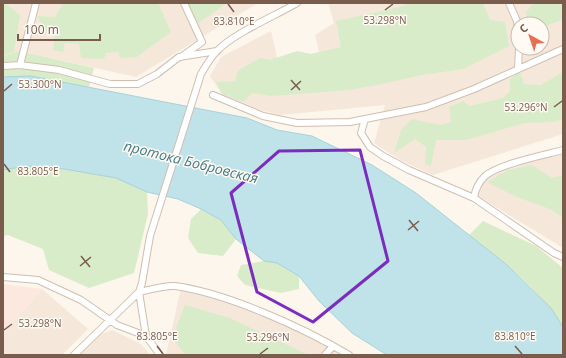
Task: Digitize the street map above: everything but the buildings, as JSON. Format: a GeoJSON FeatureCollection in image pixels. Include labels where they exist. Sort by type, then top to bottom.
{"type":"FeatureCollection","features":[{"type":"Feature","properties":{"kind":"street"},"geometry":{"type":"LineString","coordinates":[[20,65],[36,3]]}},
{"type":"Feature","properties":{"kind":"street"},"geometry":{"type":"LineString","coordinates":[[3,66],[20,65],[59,70],[110,84],[138,84],[147,80],[202,42],[184,3]]}},
{"type":"Feature","properties":{"kind":"street"},"geometry":{"type":"LineString","coordinates":[[74,355],[139,292],[142,284],[150,236],[201,74],[217,51],[228,41],[297,3]]}},
{"type":"Feature","properties":{"kind":"street"},"geometry":{"type":"LineString","coordinates":[[509,3],[515,16]]}},
{"type":"Feature","properties":{"kind":"street"},"geometry":{"type":"LineString","coordinates":[[213,95],[263,116],[297,123],[334,124],[426,107],[474,89],[563,49]]}},
{"type":"Feature","properties":{"kind":"street"},"geometry":{"type":"LineString","coordinates":[[179,58],[217,51]]}},
{"type":"Feature","properties":{"kind":"street"},"geometry":{"type":"LineString","coordinates":[[518,69],[519,56]]}},
{"type":"Feature","properties":{"kind":"street"},"geometry":{"type":"LineString","coordinates":[[365,119],[361,133],[370,148],[409,170],[474,198],[554,253],[563,257]]}},
{"type":"Feature","properties":{"kind":"street"},"geometry":{"type":"LineString","coordinates":[[474,198],[480,182],[492,172],[563,150]]}},
{"type":"Feature","properties":{"kind":"street"},"geometry":{"type":"LineString","coordinates":[[3,277],[38,280],[81,300],[110,320],[146,336]]}},
{"type":"Feature","properties":{"kind":"street"},"geometry":{"type":"LineString","coordinates":[[139,292],[174,286],[216,296],[255,310],[333,346],[349,355]]}},
{"type":"Feature","properties":{"kind":"street"},"geometry":{"type":"LineString","coordinates":[[139,292],[146,336],[160,355]]}},
{"type":"Feature","properties":{"kind":"street"},"geometry":{"type":"LineString","coordinates":[[325,355],[333,346]]}},
{"type":"Feature","properties":{"kind":"highlighted area"},"geometry":{"type":"Polygon","coordinates":[[[360,150],[388,261],[313,322],[257,292],[231,193],[279,151],[360,150]]]}},
{"type":"Feature","properties":{"kind":"shaded area"},"geometry":{"type":"Polygon","coordinates":[[[3,3],[258,3],[136,77],[19,51],[3,56],[3,3]]]}},
{"type":"Feature","properties":{"kind":"shaded area"},"geometry":{"type":"Polygon","coordinates":[[[328,3],[563,3],[563,134],[433,175],[400,160],[374,143],[385,105],[280,115],[252,108],[224,97],[210,76],[221,57],[271,31],[278,61],[319,52],[315,35],[334,23],[328,3]]]}},
{"type":"Feature","properties":{"kind":"shaded area"},"geometry":{"type":"Polygon","coordinates":[[[563,152],[563,248],[476,195],[483,179],[507,167],[563,152]]]}},
{"type":"Feature","properties":{"kind":"shaded area"},"geometry":{"type":"Polygon","coordinates":[[[3,284],[42,289],[3,335],[3,284]]]}},
{"type":"Feature","properties":{"kind":"shaded area"},"geometry":{"type":"Polygon","coordinates":[[[181,288],[246,307],[318,340],[342,355],[166,355],[181,288]]]}},
{"type":"Feature","properties":{"kind":"shaded area"},"geometry":{"type":"Polygon","coordinates":[[[42,289],[88,329],[62,355],[3,355],[3,335],[42,289]]]}},
{"type":"Feature","properties":{"kind":"shaded area"},"geometry":{"type":"Polygon","coordinates":[[[112,330],[141,344],[150,355],[78,355],[94,337],[112,330]]]}},
{"type":"Feature","properties":{"kind":"green space"},"geometry":{"type":"Polygon","coordinates":[[[63,3],[158,3],[171,32],[137,57],[120,58],[119,52],[106,53],[104,59],[81,58],[79,44],[65,43],[63,52],[53,50],[55,33],[42,30],[38,16],[55,17],[63,3]]]}},
{"type":"Feature","properties":{"kind":"green space"},"geometry":{"type":"Polygon","coordinates":[[[227,3],[197,24],[187,4],[227,3]]]}},
{"type":"Feature","properties":{"kind":"green space"},"geometry":{"type":"Polygon","coordinates":[[[410,3],[483,3],[490,20],[505,22],[509,46],[463,69],[422,75],[349,90],[271,96],[252,93],[243,102],[222,94],[216,82],[235,81],[238,71],[260,58],[270,60],[297,51],[311,54],[341,47],[336,21],[400,7],[410,3]]]}},
{"type":"Feature","properties":{"kind":"green space"},"geometry":{"type":"Polygon","coordinates":[[[534,3],[563,3],[563,19],[550,25],[550,16],[527,16],[526,12],[534,3]]]}},
{"type":"Feature","properties":{"kind":"green space"},"geometry":{"type":"Polygon","coordinates":[[[6,4],[20,15],[14,52],[3,55],[3,5],[6,4]]]}},
{"type":"Feature","properties":{"kind":"green space"},"geometry":{"type":"Polygon","coordinates":[[[19,51],[94,68],[89,87],[31,76],[3,77],[3,56],[19,51]]]}},
{"type":"Feature","properties":{"kind":"green space"},"geometry":{"type":"Polygon","coordinates":[[[520,72],[524,84],[541,85],[563,72],[563,119],[553,122],[525,123],[466,140],[436,140],[431,166],[425,164],[426,147],[415,139],[394,153],[401,130],[412,119],[440,125],[451,122],[449,107],[463,101],[470,106],[503,98],[510,91],[510,79],[520,72]]]}},
{"type":"Feature","properties":{"kind":"green space"},"geometry":{"type":"Polygon","coordinates":[[[532,165],[552,178],[563,175],[563,218],[552,210],[517,197],[487,182],[508,170],[532,165]]]}},
{"type":"Feature","properties":{"kind":"green space"},"geometry":{"type":"Polygon","coordinates":[[[27,166],[64,169],[116,178],[147,192],[148,214],[134,273],[89,288],[49,270],[43,249],[8,235],[3,236],[3,170],[27,166]]]}},
{"type":"Feature","properties":{"kind":"green space"},"geometry":{"type":"Polygon","coordinates":[[[201,209],[221,220],[236,239],[223,256],[198,253],[188,238],[191,219],[201,209]]]}},
{"type":"Feature","properties":{"kind":"green space"},"geometry":{"type":"Polygon","coordinates":[[[483,221],[536,246],[563,268],[563,327],[554,313],[532,288],[508,266],[469,235],[483,221]]]}},
{"type":"Feature","properties":{"kind":"green space"},"geometry":{"type":"Polygon","coordinates":[[[264,261],[277,263],[299,276],[299,289],[281,293],[245,285],[237,276],[241,265],[264,261]]]}},
{"type":"Feature","properties":{"kind":"green space"},"geometry":{"type":"Polygon","coordinates":[[[185,305],[230,318],[309,355],[186,355],[172,338],[185,305]]]}},
{"type":"Feature","properties":{"kind":"water","name":"протока Бобровская"},"geometry":{"type":"Polygon","coordinates":[[[31,76],[247,118],[277,130],[312,136],[372,165],[416,193],[507,265],[551,308],[563,327],[563,355],[387,355],[352,333],[319,301],[299,276],[277,263],[264,261],[236,239],[221,220],[201,209],[178,199],[147,192],[116,178],[64,169],[27,166],[3,170],[3,77],[31,76]]]}}]}
